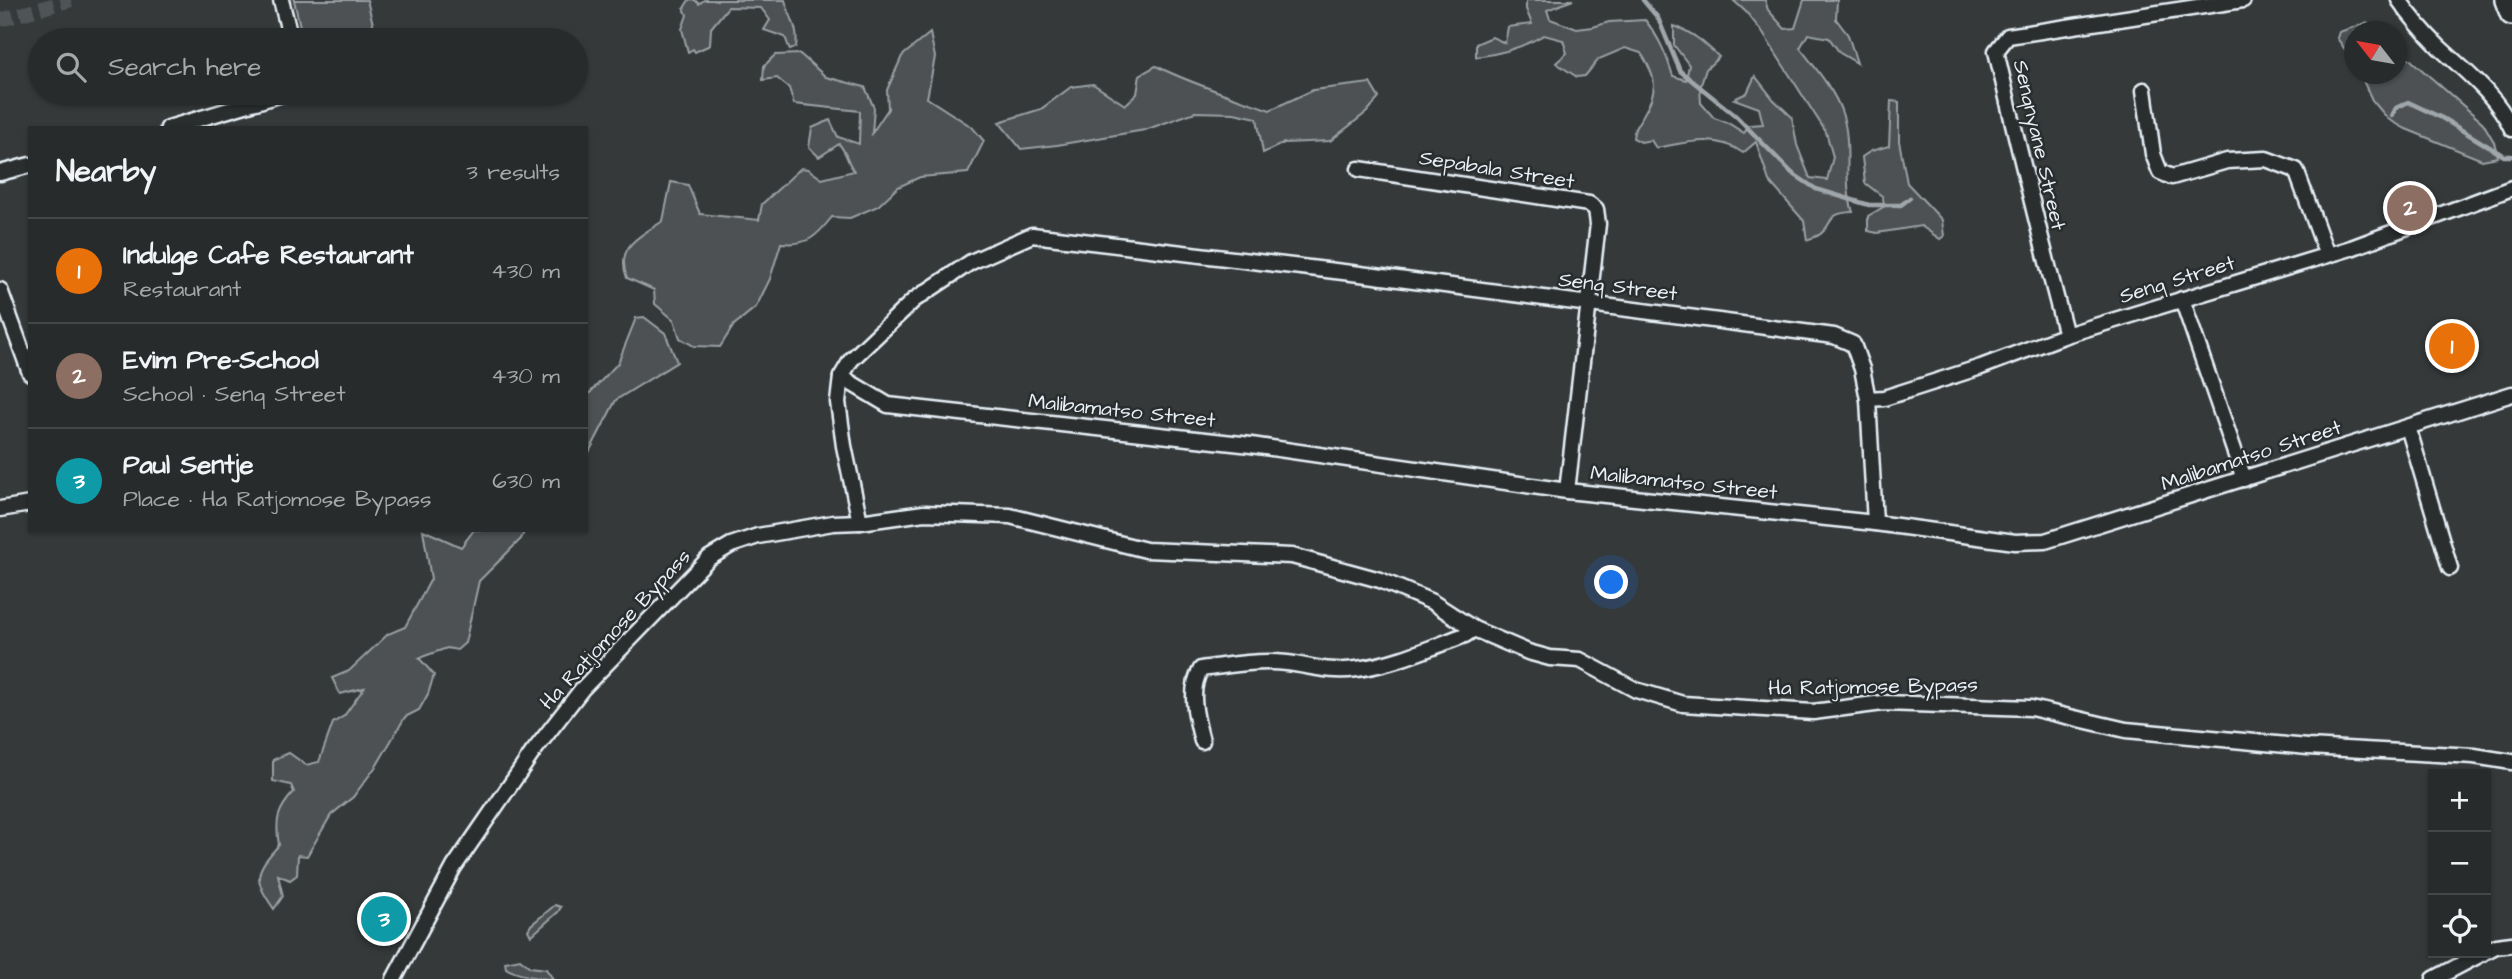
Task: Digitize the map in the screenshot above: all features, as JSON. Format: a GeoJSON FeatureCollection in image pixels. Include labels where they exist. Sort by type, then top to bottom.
{"type":"FeatureCollection","features":[{"type":"Feature","properties":{"kind":"main road"},"geometry":{"type":"LineString","coordinates":[[2507,0],[2512,13]]}},
{"type":"Feature","properties":{"kind":"street"},"geometry":{"type":"LineString","coordinates":[[281,0],[288,28]]}},
{"type":"Feature","properties":{"kind":"street","name":"Senqnyane Street"},"geometry":{"type":"LineString","coordinates":[[2066,335],[2032,207],[2019,141],[1996,51],[2008,36],[2243,0]]}},
{"type":"Feature","properties":{"kind":"street"},"geometry":{"type":"LineString","coordinates":[[2400,0],[2416,23],[2471,75],[2508,120],[2512,129]]}},
{"type":"Feature","properties":{"kind":"street"},"geometry":{"type":"LineString","coordinates":[[2144,90],[2153,154],[2160,172],[2172,177],[2227,160],[2266,159],[2296,170],[2327,255]]}},
{"type":"Feature","properties":{"kind":"street"},"geometry":{"type":"LineString","coordinates":[[196,124],[251,105]]}},
{"type":"Feature","properties":{"kind":"street"},"geometry":{"type":"LineString","coordinates":[[0,173],[28,165]]}},
{"type":"Feature","properties":{"kind":"street","name":"Sepabala Street"},"geometry":{"type":"LineString","coordinates":[[1359,169],[1589,204],[1596,209],[1598,224],[1567,491]]}},
{"type":"Feature","properties":{"kind":"street","name":"Senq Street"},"geometry":{"type":"LineString","coordinates":[[841,377],[851,360],[869,341],[915,300],[971,262],[1031,235],[1360,274],[1834,336],[1853,344],[1862,369],[1868,399],[1884,398],[1981,367],[2066,335],[2327,255],[2512,188]]}},
{"type":"Feature","properties":{"kind":"street"},"geometry":{"type":"LineString","coordinates":[[0,290],[28,367]]}},
{"type":"Feature","properties":{"kind":"street"},"geometry":{"type":"LineString","coordinates":[[2182,299],[2244,479]]}},
{"type":"Feature","properties":{"kind":"street"},"geometry":{"type":"LineString","coordinates":[[841,377],[838,402],[860,522]]}},
{"type":"Feature","properties":{"kind":"street","name":"Malibamatso Street"},"geometry":{"type":"LineString","coordinates":[[841,377],[888,405],[1251,445],[1567,491],[1875,523],[2015,542],[2045,541],[2512,394]]}},
{"type":"Feature","properties":{"kind":"street"},"geometry":{"type":"LineString","coordinates":[[1868,399],[1875,523]]}},
{"type":"Feature","properties":{"kind":"street"},"geometry":{"type":"LineString","coordinates":[[2408,427],[2450,568]]}},
{"type":"Feature","properties":{"kind":"street"},"geometry":{"type":"LineString","coordinates":[[0,509],[28,504]]}},
{"type":"Feature","properties":{"kind":"street","name":"Ha Ratjomose Bypass"},"geometry":{"type":"LineString","coordinates":[[394,979],[454,867],[533,752],[582,689],[709,558],[731,545],[758,536],[833,523],[924,513],[1010,516],[1146,550],[1292,556],[1381,580],[1432,602],[1474,629],[1528,652],[1580,660],[1636,690],[1683,704],[1813,712],[1883,703],[2031,708],[2126,730],[2308,747],[2474,756],[2512,762]]}},
{"type":"Feature","properties":{"kind":"street"},"geometry":{"type":"LineString","coordinates":[[1202,741],[1196,717],[1194,680],[1201,669],[1244,663],[1276,663],[1319,670],[1356,669],[1409,656],[1474,629]]}},
{"type":"Feature","properties":{"kind":"street"},"geometry":{"type":"LineString","coordinates":[[2491,948],[2512,944]]}},
{"type":"Feature","properties":{"kind":"street"},"geometry":{"type":"LineString","coordinates":[[2434,979],[2473,958]]}},
{"type":"Feature","properties":{"kind":"shaded area"},"geometry":{"type":"Polygon","coordinates":[[[294,0],[367,0],[374,28],[300,28],[294,0]]]}},
{"type":"Feature","properties":{"kind":"shaded area"},"geometry":{"type":"Polygon","coordinates":[[[689,0],[695,0],[699,4],[704,0],[785,0],[795,29],[796,47],[790,50],[785,37],[764,30],[770,20],[761,8],[728,7],[711,28],[710,45],[695,52],[693,49],[688,52],[682,29],[687,15],[684,8],[689,0]]]}},
{"type":"Feature","properties":{"kind":"shaded area"},"geometry":{"type":"Polygon","coordinates":[[[1526,0],[1573,0],[1547,10],[1550,19],[1577,29],[1609,22],[1645,20],[1662,46],[1673,76],[1686,80],[1689,65],[1674,45],[1674,26],[1681,28],[1719,57],[1706,69],[1700,88],[1701,103],[1714,118],[1744,133],[1750,125],[1763,124],[1759,108],[1734,99],[1747,93],[1755,76],[1792,117],[1797,145],[1810,178],[1827,180],[1833,157],[1826,132],[1762,32],[1733,0],[1765,0],[1768,10],[1785,29],[1795,28],[1804,0],[1837,0],[1836,19],[1848,35],[1857,63],[1840,53],[1829,38],[1808,34],[1800,48],[1829,88],[1842,113],[1847,138],[1848,188],[1853,212],[1838,214],[1824,231],[1807,240],[1804,221],[1769,181],[1756,142],[1743,153],[1711,141],[1656,148],[1651,140],[1641,142],[1633,138],[1651,99],[1654,84],[1641,53],[1625,48],[1599,59],[1585,76],[1577,77],[1556,63],[1567,53],[1563,40],[1544,35],[1511,50],[1476,57],[1476,44],[1492,37],[1505,43],[1508,27],[1532,24],[1526,9],[1526,0]]]}},
{"type":"Feature","properties":{"kind":"shaded area"},"geometry":{"type":"Polygon","coordinates":[[[2344,30],[2344,48],[2337,38],[2339,32],[2344,30]]]}},
{"type":"Feature","properties":{"kind":"shaded area"},"geometry":{"type":"Polygon","coordinates":[[[930,33],[935,57],[927,98],[972,127],[984,141],[968,173],[920,177],[898,187],[878,206],[850,218],[832,217],[822,230],[805,241],[781,243],[770,279],[756,307],[734,325],[720,347],[694,346],[680,338],[674,320],[655,304],[654,290],[627,278],[624,267],[624,258],[632,243],[663,221],[671,182],[688,185],[700,214],[759,220],[762,204],[801,168],[808,169],[822,179],[854,171],[839,144],[819,157],[809,147],[812,128],[830,120],[838,137],[859,144],[860,111],[794,104],[789,88],[777,78],[763,80],[764,66],[775,55],[800,54],[826,77],[865,87],[874,108],[872,133],[888,109],[887,90],[902,56],[930,33]]]}},
{"type":"Feature","properties":{"kind":"shaded area"},"geometry":{"type":"Polygon","coordinates":[[[2407,57],[2483,123],[2494,142],[2498,157],[2482,160],[2406,129],[2388,119],[2372,100],[2365,84],[2407,84],[2407,57]]]}},
{"type":"Feature","properties":{"kind":"shaded area"},"geometry":{"type":"Polygon","coordinates":[[[1156,66],[1270,110],[1313,90],[1370,83],[1379,98],[1367,112],[1330,141],[1284,143],[1263,153],[1257,118],[1234,113],[1195,112],[1145,130],[1021,149],[999,122],[1041,109],[1071,87],[1093,84],[1125,105],[1137,94],[1140,75],[1156,66]]]}},
{"type":"Feature","properties":{"kind":"shaded area"},"geometry":{"type":"Polygon","coordinates":[[[1891,101],[1899,102],[1899,141],[1907,183],[1942,220],[1944,236],[1940,239],[1921,226],[1877,233],[1868,231],[1868,216],[1885,206],[1882,196],[1865,183],[1862,157],[1871,151],[1889,146],[1891,101]]]}},
{"type":"Feature","properties":{"kind":"shaded area"},"geometry":{"type":"Polygon","coordinates":[[[644,317],[665,333],[677,362],[616,400],[588,454],[588,395],[618,363],[636,318],[644,317]]]}},
{"type":"Feature","properties":{"kind":"shaded area"},"geometry":{"type":"Polygon","coordinates":[[[423,532],[461,547],[472,532],[524,532],[521,539],[479,581],[465,643],[457,650],[447,648],[419,658],[434,675],[419,710],[405,717],[377,765],[353,797],[331,815],[307,856],[298,855],[297,875],[290,880],[278,875],[283,896],[274,909],[262,890],[259,876],[265,862],[279,845],[279,816],[284,804],[294,792],[291,785],[273,781],[273,760],[289,753],[306,765],[319,762],[333,723],[344,716],[364,688],[340,694],[332,678],[349,671],[388,634],[405,627],[431,579],[423,532]]]}},
{"type":"Feature","properties":{"kind":"shaded area"},"geometry":{"type":"Polygon","coordinates":[[[555,905],[561,907],[558,912],[531,936],[528,930],[531,925],[555,905]]]}},
{"type":"Feature","properties":{"kind":"shaded area"},"geometry":{"type":"Polygon","coordinates":[[[520,959],[530,967],[546,969],[553,979],[522,975],[506,968],[505,962],[520,959]]]}},
{"type":"Feature","properties":{"kind":"waterway"},"geometry":{"type":"LineString","coordinates":[[1643,0],[1658,18],[1680,71],[1736,116],[1792,173],[1816,189],[1869,205],[1901,205],[1910,198]]}},
{"type":"Feature","properties":{"kind":"waterway"},"geometry":{"type":"LineString","coordinates":[[2392,116],[2396,108],[2408,102],[2442,118],[2504,156],[2512,156]]}},
{"type":"Feature","properties":{"kind":"tunnel"},"geometry":{"type":"LineString","coordinates":[[0,20],[71,0]]}},
{"type":"Feature","properties":{"kind":"place","name":"Evim Pre-School"},"geometry":{"type":"Point","coordinates":[2410,208]}},
{"type":"Feature","properties":{"kind":"place","name":"Indulge Cafe Restaurant"},"geometry":{"type":"Point","coordinates":[2452,346]}},
{"type":"Feature","properties":{"kind":"place","name":"Paul Sentje"},"geometry":{"type":"Point","coordinates":[384,919]}}]}
